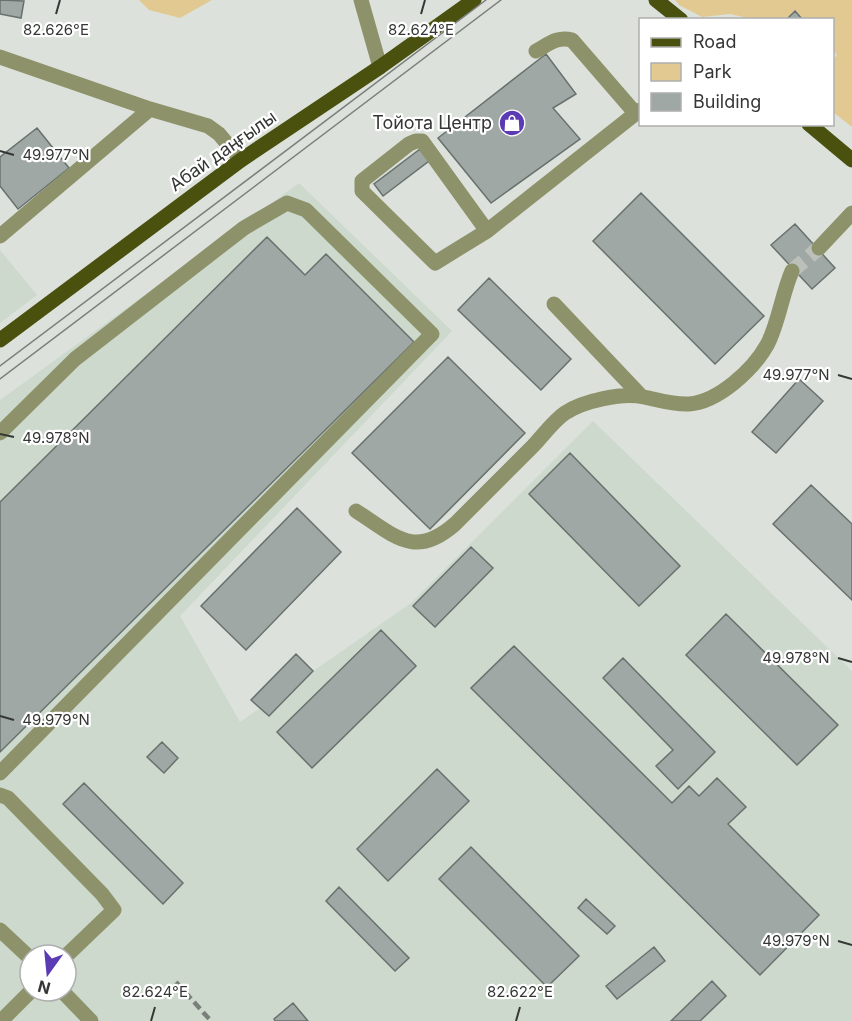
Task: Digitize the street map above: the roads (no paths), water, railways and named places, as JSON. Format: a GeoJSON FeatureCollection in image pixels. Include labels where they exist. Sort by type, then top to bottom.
{"type":"FeatureCollection","features":[{"type":"Feature","properties":{"kind":"main road","name":"Абай даңғылы"},"geometry":{"type":"LineString","coordinates":[[2,333],[241,160],[380,67],[474,0]]}},
{"type":"Feature","properties":{"kind":"main road"},"geometry":{"type":"LineString","coordinates":[[656,0],[678,18]]}},
{"type":"Feature","properties":{"kind":"main road"},"geometry":{"type":"LineString","coordinates":[[810,126],[852,160]]}},
{"type":"Feature","properties":{"kind":"street"},"geometry":{"type":"LineString","coordinates":[[361,0],[380,67]]}},
{"type":"Feature","properties":{"kind":"street"},"geometry":{"type":"LineString","coordinates":[[487,231],[422,141],[409,144],[362,181],[362,191],[435,263],[487,231],[638,112],[572,40],[556,39],[536,51]]}},
{"type":"Feature","properties":{"kind":"street"},"geometry":{"type":"LineString","coordinates":[[0,57],[150,109],[208,126],[219,134],[241,160]]}},
{"type":"Feature","properties":{"kind":"street"},"geometry":{"type":"LineString","coordinates":[[0,236],[150,109]]}},
{"type":"Feature","properties":{"kind":"street"},"geometry":{"type":"LineString","coordinates":[[0,433],[84,351],[244,228],[287,203],[306,210],[432,334],[0,773]]}},
{"type":"Feature","properties":{"kind":"street"},"geometry":{"type":"LineString","coordinates":[[819,248],[852,213]]}},
{"type":"Feature","properties":{"kind":"street"},"geometry":{"type":"LineString","coordinates":[[356,511],[402,541],[417,543],[431,541],[444,534],[455,524],[564,413],[589,403],[611,398],[641,396],[689,405],[709,400],[726,389],[746,371],[767,345],[785,286],[792,272]]}},
{"type":"Feature","properties":{"kind":"street"},"geometry":{"type":"LineString","coordinates":[[554,304],[641,396]]}},
{"type":"Feature","properties":{"kind":"street"},"geometry":{"type":"LineString","coordinates":[[0,795],[8,798],[102,894],[114,910],[78,945]]}},
{"type":"Feature","properties":{"kind":"street"},"geometry":{"type":"LineString","coordinates":[[0,930],[18,947]]}},
{"type":"Feature","properties":{"kind":"street"},"geometry":{"type":"LineString","coordinates":[[1,1021],[19,1003]]}},
{"type":"Feature","properties":{"kind":"street"},"geometry":{"type":"LineString","coordinates":[[74,1003],[91,1021]]}},
{"type":"Feature","properties":{"kind":"tunnel"},"geometry":{"type":"LineString","coordinates":[[792,271],[819,248]]}},
{"type":"Feature","properties":{"kind":"tram line"},"geometry":{"type":"LineString","coordinates":[[0,366],[486,0]]}},
{"type":"Feature","properties":{"kind":"tram line"},"geometry":{"type":"LineString","coordinates":[[0,379],[501,0]]}},
{"type":"Feature","properties":{"kind":"railway"},"geometry":{"type":"LineString","coordinates":[[176,982],[211,1021]]}},
{"type":"Feature","properties":{"kind":"place","name":"Тойота Центр"},"geometry":{"type":"Point","coordinates":[512,123]}}]}
